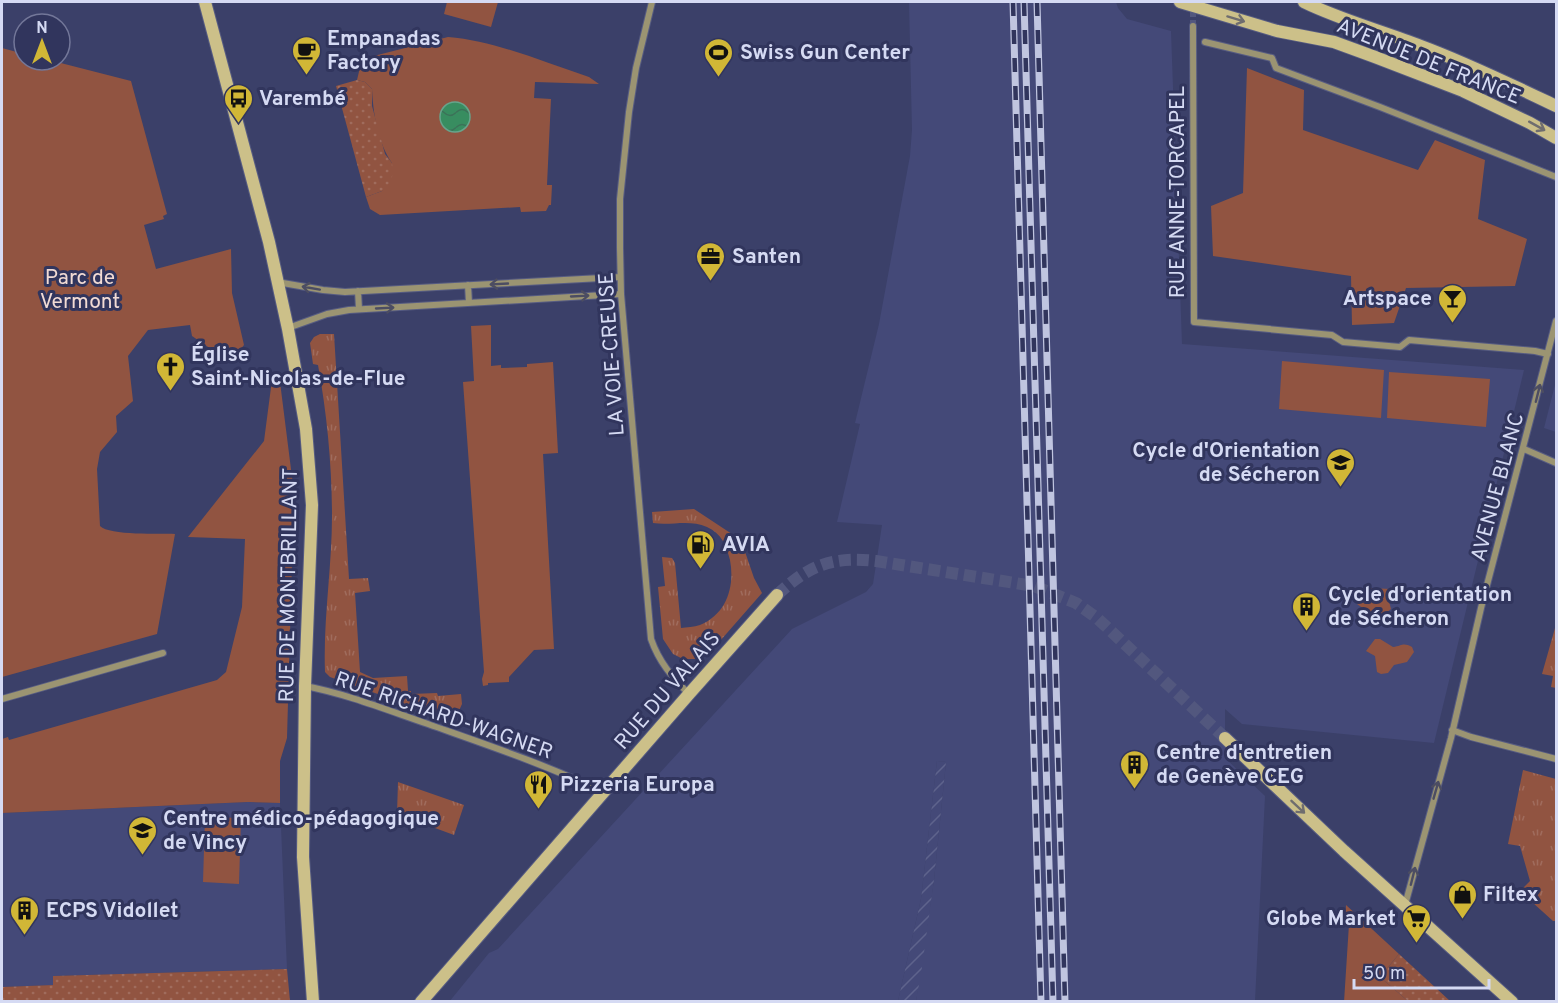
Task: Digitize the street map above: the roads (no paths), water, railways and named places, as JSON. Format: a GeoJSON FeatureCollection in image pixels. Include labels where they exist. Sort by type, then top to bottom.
{"type":"FeatureCollection","features":[{"type":"Feature","properties":{"kind":"main road","name":"RUE DE MONTBRILLANT"},"geometry":{"type":"LineString","coordinates":[[205,2],[260,204],[288,328],[306,429],[312,505],[305,686],[303,857],[313,1002]]}},
{"type":"Feature","properties":{"kind":"main road","name":"AVENUE DE FRANCE"},"geometry":{"type":"LineString","coordinates":[[1180,2],[1277,31],[1334,42],[1463,91],[1557,138]]}},
{"type":"Feature","properties":{"kind":"main road","name":"AVENUE DE FRANCE"},"geometry":{"type":"LineString","coordinates":[[1304,2],[1441,54],[1557,106]]}},
{"type":"Feature","properties":{"kind":"main road","name":"RUE DU VALAIS"},"geometry":{"type":"LineString","coordinates":[[422,1002],[777,595]]}},
{"type":"Feature","properties":{"kind":"main road"},"geometry":{"type":"LineString","coordinates":[[1225,738],[1344,851],[1512,1002]]}},
{"type":"Feature","properties":{"kind":"street","name":"LA VOIE-CREUSE"},"geometry":{"type":"LineString","coordinates":[[652,2],[636,68],[629,112],[620,199],[620,277],[651,639],[663,666],[689,694]]}},
{"type":"Feature","properties":{"kind":"street","name":"RUE ANNE-TORCAPEL"},"geometry":{"type":"LineString","coordinates":[[1193,26],[1194,322],[1332,335],[1343,342],[1400,347],[1410,340],[1548,354]]}},
{"type":"Feature","properties":{"kind":"street"},"geometry":{"type":"LineString","coordinates":[[1205,42],[1272,58],[1276,69],[1380,107],[1557,177]]}},
{"type":"Feature","properties":{"kind":"street"},"geometry":{"type":"LineString","coordinates":[[277,282],[323,290],[358,291],[620,277]]}},
{"type":"Feature","properties":{"kind":"street"},"geometry":{"type":"LineString","coordinates":[[468,285],[470,303]]}},
{"type":"Feature","properties":{"kind":"street"},"geometry":{"type":"LineString","coordinates":[[358,291],[359,309]]}},
{"type":"Feature","properties":{"kind":"street"},"geometry":{"type":"LineString","coordinates":[[288,328],[327,315],[359,309],[621,294]]}},
{"type":"Feature","properties":{"kind":"street","name":"AVENUE BLANC"},"geometry":{"type":"LineString","coordinates":[[1405,905],[1557,321]]}},
{"type":"Feature","properties":{"kind":"street"},"geometry":{"type":"LineString","coordinates":[[1524,449],[1557,463]]}},
{"type":"Feature","properties":{"kind":"street"},"geometry":{"type":"LineString","coordinates":[[2,699],[163,653]]}},
{"type":"Feature","properties":{"kind":"street","name":"RUE RICHARD-WAGNER"},"geometry":{"type":"LineString","coordinates":[[305,686],[335,692],[470,739],[603,792]]}},
{"type":"Feature","properties":{"kind":"street"},"geometry":{"type":"LineString","coordinates":[[1452,730],[1557,759]]}},
{"type":"Feature","properties":{"kind":"water"},"geometry":{"type":"Polygon","coordinates":[[[455,102],[466,106],[470,117],[466,128],[455,132],[444,128],[440,117],[444,106],[455,102]]]}},
{"type":"Feature","properties":{"kind":"tunnel"},"geometry":{"type":"LineString","coordinates":[[1193,5],[1193,26]]}},
{"type":"Feature","properties":{"kind":"tunnel"},"geometry":{"type":"LineString","coordinates":[[777,595],[811,570],[822,565],[847,560],[876,561],[1034,586],[1076,603],[1097,618],[1225,738]]}},
{"type":"Feature","properties":{"kind":"railway"},"geometry":{"type":"LineString","coordinates":[[1013,2],[1041,1002]]}},
{"type":"Feature","properties":{"kind":"railway"},"geometry":{"type":"LineString","coordinates":[[1024,2],[1053,1002]]}},
{"type":"Feature","properties":{"kind":"railway"},"geometry":{"type":"LineString","coordinates":[[1037,2],[1065,1002]]}},
{"type":"Feature","properties":{"kind":"place","name":"Empanadas Factory"},"geometry":{"type":"Point","coordinates":[306,76]}},
{"type":"Feature","properties":{"kind":"place","name":"Swiss Gun Center"},"geometry":{"type":"Point","coordinates":[719,78]}},
{"type":"Feature","properties":{"kind":"place","name":"Varembé"},"geometry":{"type":"Point","coordinates":[238,124]}},
{"type":"Feature","properties":{"kind":"place","name":"Santen"},"geometry":{"type":"Point","coordinates":[711,282]}},
{"type":"Feature","properties":{"kind":"place","name":"Artspace"},"geometry":{"type":"Point","coordinates":[1453,324]}},
{"type":"Feature","properties":{"kind":"place","name":"Église Saint-Nicolas-de-Flue"},"geometry":{"type":"Point","coordinates":[170,392]}},
{"type":"Feature","properties":{"kind":"place","name":"Cycle d'Orientation de Sécheron"},"geometry":{"type":"Point","coordinates":[1341,488]}},
{"type":"Feature","properties":{"kind":"place","name":"AVIA"},"geometry":{"type":"Point","coordinates":[701,570]}},
{"type":"Feature","properties":{"kind":"place","name":"Cycle d'orientation de Sécheron"},"geometry":{"type":"Point","coordinates":[1307,632]}},
{"type":"Feature","properties":{"kind":"place","name":"Centre d'entretien de Genève CEG"},"geometry":{"type":"Point","coordinates":[1135,790]}},
{"type":"Feature","properties":{"kind":"place","name":"Pizzeria Europa"},"geometry":{"type":"Point","coordinates":[539,810]}},
{"type":"Feature","properties":{"kind":"place","name":"Centre médico-pédagogique de Vincy"},"geometry":{"type":"Point","coordinates":[142,856]}},
{"type":"Feature","properties":{"kind":"place","name":"Filtex"},"geometry":{"type":"Point","coordinates":[1462,920]}},
{"type":"Feature","properties":{"kind":"place","name":"ECPS Vidollet"},"geometry":{"type":"Point","coordinates":[25,936]}},
{"type":"Feature","properties":{"kind":"place","name":"Globe Market"},"geometry":{"type":"Point","coordinates":[1417,944]}},
{"type":"Feature","properties":{"kind":"park label","name":"Parc de Vermont"},"geometry":{"type":"Point","coordinates":[80,289]}}]}
